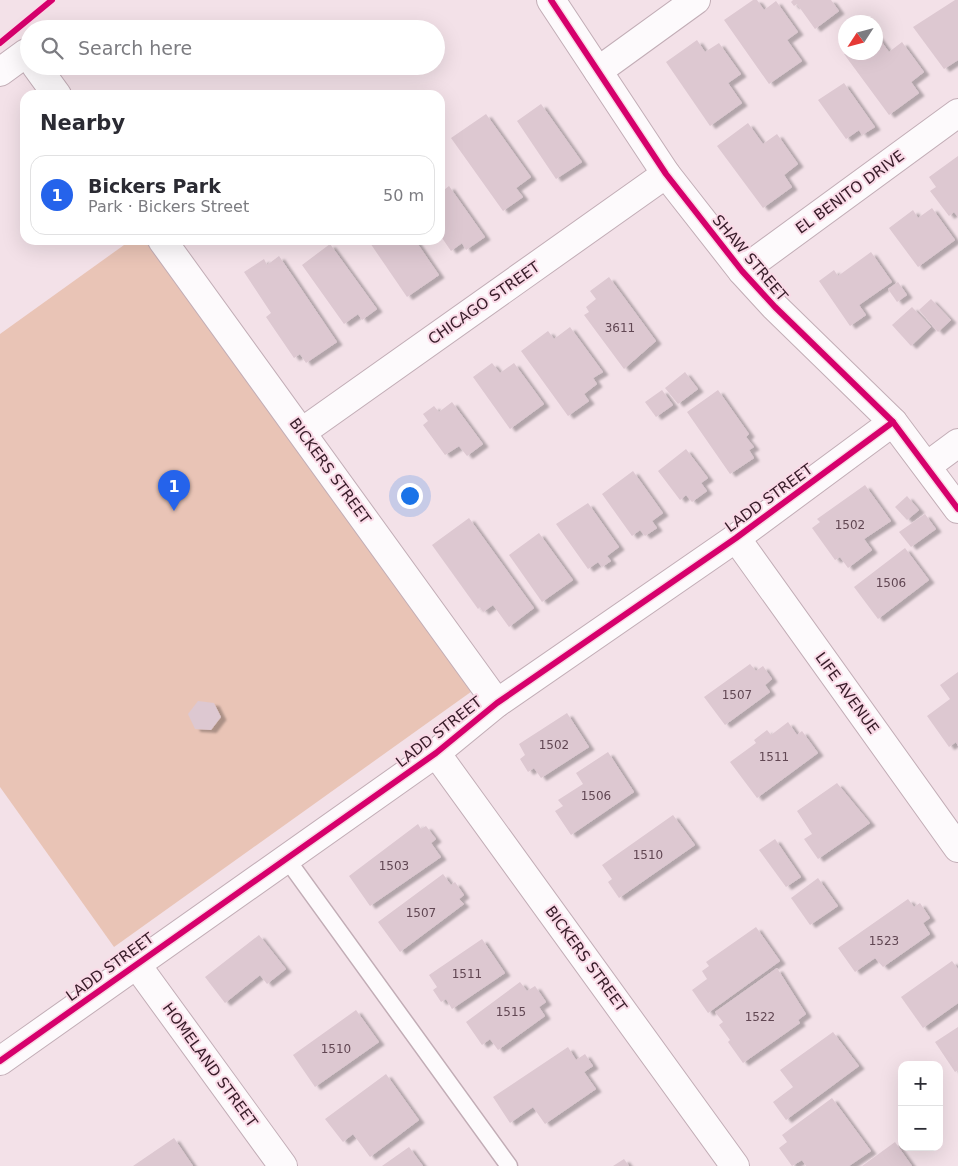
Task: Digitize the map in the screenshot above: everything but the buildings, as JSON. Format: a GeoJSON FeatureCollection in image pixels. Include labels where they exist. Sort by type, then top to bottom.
{"type":"FeatureCollection","features":[{"type":"Feature","properties":{"kind":"street","name":"SHAW STREET"},"geometry":{"type":"LineString","coordinates":[[551,0],[666,174],[742,271],[775,307],[893,422],[958,509]]}},
{"type":"Feature","properties":{"kind":"street"},"geometry":{"type":"LineString","coordinates":[[598,71],[696,0]]}},
{"type":"Feature","properties":{"kind":"street"},"geometry":{"type":"LineString","coordinates":[[0,72],[20,63]]}},
{"type":"Feature","properties":{"kind":"street"},"geometry":{"type":"LineString","coordinates":[[42,75],[53,90]]}},
{"type":"Feature","properties":{"kind":"street","name":"EL BENITO DRIVE"},"geometry":{"type":"LineString","coordinates":[[742,271],[958,114]]}},
{"type":"Feature","properties":{"kind":"street","name":"CHICAGO STREET"},"geometry":{"type":"LineString","coordinates":[[302,432],[666,174]]}},
{"type":"Feature","properties":{"kind":"street","name":"BICKERS STREET"},"geometry":{"type":"LineString","coordinates":[[166,245],[497,703]]}},
{"type":"Feature","properties":{"kind":"street","name":"LADD STREET"},"geometry":{"type":"LineString","coordinates":[[0,1061],[436,753],[497,703],[736,538],[893,422]]}},
{"type":"Feature","properties":{"kind":"street"},"geometry":{"type":"LineString","coordinates":[[927,466],[958,444]]}},
{"type":"Feature","properties":{"kind":"street","name":"LIFE AVENUE"},"geometry":{"type":"LineString","coordinates":[[736,538],[958,848]]}},
{"type":"Feature","properties":{"kind":"street","name":"BICKERS STREET"},"geometry":{"type":"LineString","coordinates":[[436,753],[735,1166]]}},
{"type":"Feature","properties":{"kind":"street","name":"HOMELAND STREET"},"geometry":{"type":"LineString","coordinates":[[136,964],[283,1166]]}},
{"type":"Feature","properties":{"kind":"lane"},"geometry":{"type":"LineString","coordinates":[[286,858],[509,1166]]}},
{"type":"Feature","properties":{"kind":"shaded area"},"geometry":{"type":"Polygon","coordinates":[[[124,245],[159,245],[475,689],[114,947],[0,787],[0,334],[124,245]]]}},
{"type":"Feature","properties":{"kind":"cycle path"},"geometry":{"type":"LineString","coordinates":[[28,20],[52,0]]}},
{"type":"Feature","properties":{"kind":"cycle path"},"geometry":{"type":"LineString","coordinates":[[551,0],[666,174],[742,271],[775,307],[893,422],[958,509]]}},
{"type":"Feature","properties":{"kind":"cycle path"},"geometry":{"type":"LineString","coordinates":[[0,43],[20,26]]}},
{"type":"Feature","properties":{"kind":"cycle path"},"geometry":{"type":"LineString","coordinates":[[0,1061],[436,753],[497,703],[736,538],[893,422]]}},
{"type":"Feature","properties":{"kind":"place","name":"Bickers Park"},"geometry":{"type":"Point","coordinates":[174,511]}}]}
